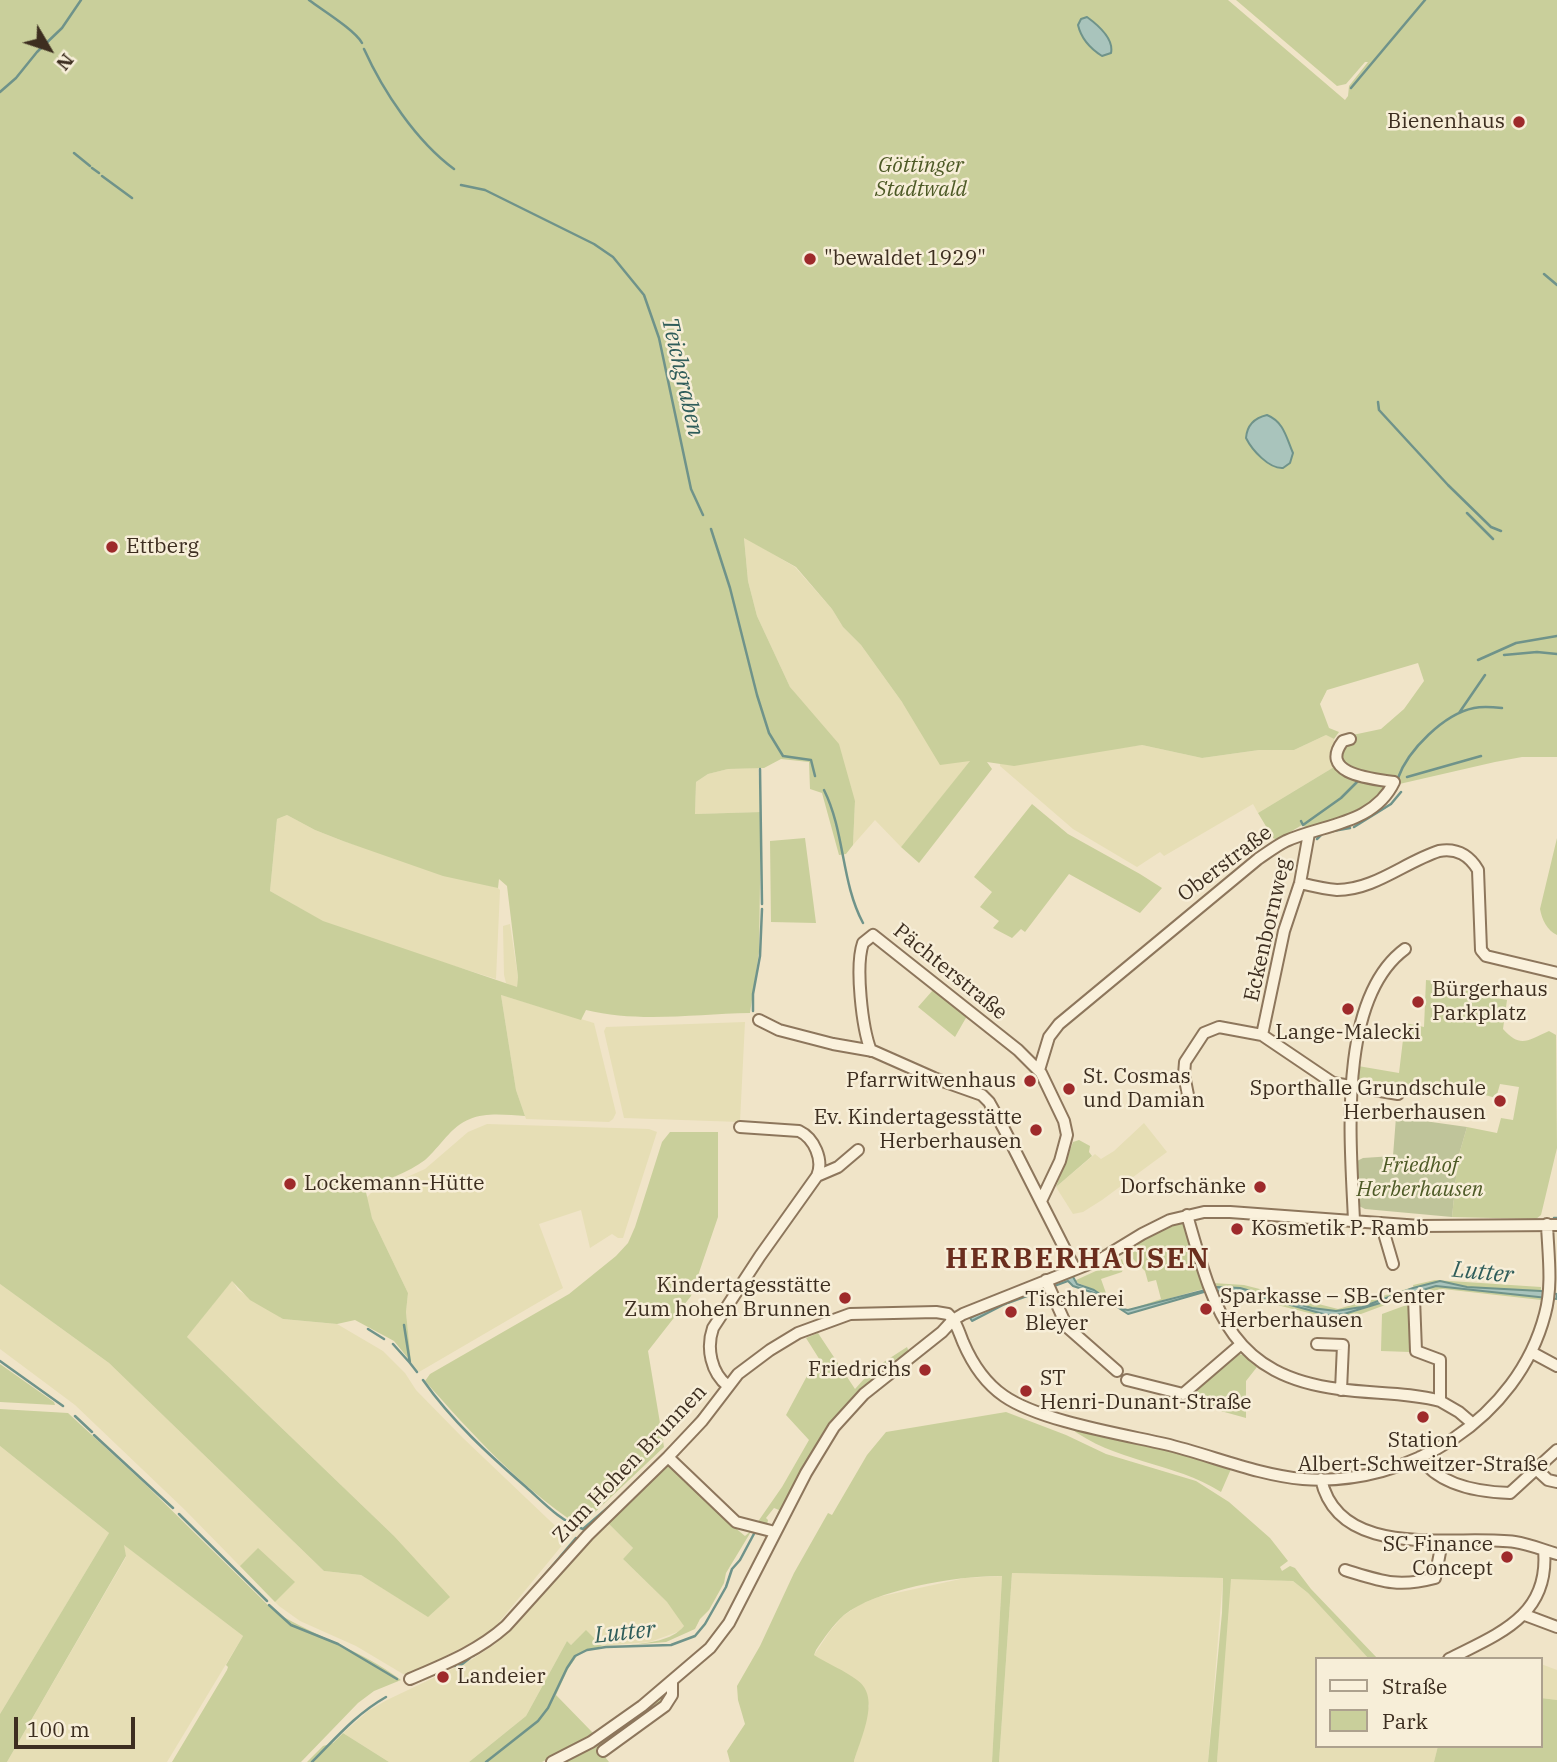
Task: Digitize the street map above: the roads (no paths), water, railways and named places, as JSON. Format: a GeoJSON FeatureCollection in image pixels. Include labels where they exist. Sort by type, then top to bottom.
{"type":"FeatureCollection","features":[{"type":"Feature","properties":{"kind":"street","name":"Oberstraße"},"geometry":{"type":"LineString","coordinates":[[1039,1070],[1052,1031],[1150,946],[1258,859],[1287,841],[1364,814],[1379,804],[1394,782],[1356,776],[1343,769],[1338,752],[1343,741],[1350,739]]}},
{"type":"Feature","properties":{"kind":"street","name":"Eckenbornweg"},"geometry":{"type":"LineString","coordinates":[[1262,1035],[1284,931],[1300,883],[1309,833]]}},
{"type":"Feature","properties":{"kind":"street"},"geometry":{"type":"LineString","coordinates":[[1300,883],[1329,889],[1354,888],[1372,883],[1439,851],[1464,853],[1478,870],[1481,950],[1486,956],[1557,974]]}},
{"type":"Feature","properties":{"kind":"street","name":"Pächterstraße"},"geometry":{"type":"LineString","coordinates":[[871,1051],[864,1024],[860,971],[863,943],[870,936],[876,936],[1039,1070]]}},
{"type":"Feature","properties":{"kind":"street"},"geometry":{"type":"LineString","coordinates":[[1354,1221],[1350,1088],[1358,1038],[1367,1007],[1391,960],[1405,949]]}},
{"type":"Feature","properties":{"kind":"street"},"geometry":{"type":"LineString","coordinates":[[759,1020],[779,1030],[871,1051],[934,1078],[974,1090],[986,1099],[1075,1269]]}},
{"type":"Feature","properties":{"kind":"street","name":"Eckenbornweg"},"geometry":{"type":"LineString","coordinates":[[1188,1095],[1184,1075],[1185,1062],[1204,1033],[1219,1027],[1262,1035],[1333,1083],[1398,1094]]}},
{"type":"Feature","properties":{"kind":"street"},"geometry":{"type":"LineString","coordinates":[[1039,1070],[1064,1121],[1067,1135],[1064,1152],[1041,1201]]}},
{"type":"Feature","properties":{"kind":"street"},"geometry":{"type":"LineString","coordinates":[[728,1386],[715,1373],[709,1339],[713,1328],[817,1176],[820,1163],[815,1147],[807,1135],[799,1131],[740,1127]]}},
{"type":"Feature","properties":{"kind":"street"},"geometry":{"type":"LineString","coordinates":[[817,1176],[827,1174],[858,1150]]}},
{"type":"Feature","properties":{"kind":"street"},"geometry":{"type":"LineString","coordinates":[[552,1762],[590,1742],[702,1656],[723,1633],[816,1454],[841,1419],[864,1394],[942,1332],[953,1320],[977,1307],[1048,1284],[1101,1259],[1157,1226],[1187,1215],[1218,1212],[1441,1226],[1552,1225],[1548,1302],[1542,1325],[1531,1352],[1506,1393],[1473,1424],[1420,1457],[1381,1472],[1321,1479],[1294,1478],[1071,1422],[1016,1403],[996,1390],[978,1371],[953,1320]]}},
{"type":"Feature","properties":{"kind":"street"},"geometry":{"type":"LineString","coordinates":[[1187,1215],[1206,1280],[1220,1314],[1240,1345],[1262,1363],[1281,1374],[1311,1385],[1440,1401],[1473,1424]]}},
{"type":"Feature","properties":{"kind":"street"},"geometry":{"type":"LineString","coordinates":[[1381,1223],[1393,1264]]}},
{"type":"Feature","properties":{"kind":"street"},"geometry":{"type":"LineString","coordinates":[[1048,1284],[1067,1327],[1117,1371]]}},
{"type":"Feature","properties":{"kind":"street"},"geometry":{"type":"LineString","coordinates":[[1415,1297],[1416,1351],[1440,1360],[1440,1401]]}},
{"type":"Feature","properties":{"kind":"street"},"geometry":{"type":"LineString","coordinates":[[936,1312],[936,1324],[942,1332]]}},
{"type":"Feature","properties":{"kind":"street","name":"Zum Hohen Brunnen"},"geometry":{"type":"LineString","coordinates":[[410,1679],[454,1660],[492,1639],[587,1535],[668,1457],[709,1413],[738,1374],[770,1350],[816,1325],[850,1314],[936,1312],[948,1314],[953,1320]]}},
{"type":"Feature","properties":{"kind":"street"},"geometry":{"type":"LineString","coordinates":[[1317,1344],[1355,1346]]}},
{"type":"Feature","properties":{"kind":"street"},"geometry":{"type":"LineString","coordinates":[[1127,1380],[1183,1394],[1240,1345]]}},
{"type":"Feature","properties":{"kind":"street"},"geometry":{"type":"LineString","coordinates":[[1341,1390],[1343,1345]]}},
{"type":"Feature","properties":{"kind":"street"},"geometry":{"type":"LineString","coordinates":[[1531,1352],[1557,1366]]}},
{"type":"Feature","properties":{"kind":"street"},"geometry":{"type":"LineString","coordinates":[[1420,1457],[1436,1475],[1479,1492],[1510,1493],[1557,1450]]}},
{"type":"Feature","properties":{"kind":"street"},"geometry":{"type":"LineString","coordinates":[[668,1457],[736,1522],[775,1532]]}},
{"type":"Feature","properties":{"kind":"street"},"geometry":{"type":"LineString","coordinates":[[1536,1469],[1548,1480],[1557,1482]]}},
{"type":"Feature","properties":{"kind":"street"},"geometry":{"type":"LineString","coordinates":[[1321,1479],[1328,1502],[1339,1515],[1354,1524],[1403,1539],[1514,1542],[1551,1552],[1533,1602],[1525,1615],[1499,1634],[1453,1657]]}},
{"type":"Feature","properties":{"kind":"street"},"geometry":{"type":"LineString","coordinates":[[1345,1570],[1391,1583],[1412,1584],[1435,1578],[1442,1542]]}},
{"type":"Feature","properties":{"kind":"street"},"geometry":{"type":"LineString","coordinates":[[1525,1615],[1557,1628]]}},
{"type":"Feature","properties":{"kind":"street"},"geometry":{"type":"LineString","coordinates":[[603,1751],[665,1706],[672,1695],[672,1681]]}},
{"type":"Feature","properties":{"kind":"water"},"geometry":{"type":"Polygon","coordinates":[[[1087,17],[1108,38],[1111,53],[1102,56],[1084,39],[1078,25],[1081,19],[1087,17]]]}},
{"type":"Feature","properties":{"kind":"water"},"geometry":{"type":"Polygon","coordinates":[[[1267,415],[1281,426],[1293,453],[1290,463],[1283,468],[1267,462],[1246,438],[1252,423],[1267,415]]]}},
{"type":"Feature","properties":{"kind":"water"},"geometry":{"type":"Polygon","coordinates":[[[1072,1275],[1077,1284],[1094,1290],[1122,1309],[1128,1310],[1217,1287],[1240,1288],[1312,1308],[1336,1311],[1362,1307],[1440,1281],[1467,1287],[1541,1291],[1557,1294],[1557,1299],[1436,1286],[1344,1314],[1327,1315],[1247,1293],[1224,1291],[1204,1292],[1128,1314],[1097,1294],[1073,1286],[1068,1281],[1003,1305],[972,1321],[970,1318],[1005,1300],[1072,1275]]]}},
{"type":"Feature","properties":{"kind":"waterway"},"geometry":{"type":"LineString","coordinates":[[0,92],[62,28],[81,0]]}},
{"type":"Feature","properties":{"kind":"waterway"},"geometry":{"type":"LineString","coordinates":[[309,0],[346,26],[362,43]]}},
{"type":"Feature","properties":{"kind":"waterway"},"geometry":{"type":"LineString","coordinates":[[1351,88],[1425,0]]}},
{"type":"Feature","properties":{"kind":"waterway"},"geometry":{"type":"LineString","coordinates":[[364,49],[402,114],[440,158],[454,169]]}},
{"type":"Feature","properties":{"kind":"waterway"},"geometry":{"type":"LineString","coordinates":[[74,153],[90,166]]}},
{"type":"Feature","properties":{"kind":"waterway"},"geometry":{"type":"LineString","coordinates":[[92,168],[99,173]]}},
{"type":"Feature","properties":{"kind":"waterway"},"geometry":{"type":"LineString","coordinates":[[102,176],[132,198]]}},
{"type":"Feature","properties":{"kind":"waterway","name":"Teichgraben"},"geometry":{"type":"LineString","coordinates":[[461,185],[485,190],[594,244],[613,257],[644,295],[659,338],[691,489],[703,515]]}},
{"type":"Feature","properties":{"kind":"waterway"},"geometry":{"type":"LineString","coordinates":[[1544,274],[1557,285]]}},
{"type":"Feature","properties":{"kind":"waterway"},"geometry":{"type":"LineString","coordinates":[[1378,402],[1379,410],[1448,485],[1491,527],[1501,531]]}},
{"type":"Feature","properties":{"kind":"waterway"},"geometry":{"type":"LineString","coordinates":[[1467,513],[1493,539]]}},
{"type":"Feature","properties":{"kind":"waterway","name":"Teichgraben"},"geometry":{"type":"LineString","coordinates":[[711,529],[730,588],[769,733],[783,756],[811,760],[815,776]]}},
{"type":"Feature","properties":{"kind":"waterway"},"geometry":{"type":"LineString","coordinates":[[1478,660],[1516,643],[1557,636]]}},
{"type":"Feature","properties":{"kind":"waterway"},"geometry":{"type":"LineString","coordinates":[[1504,655],[1537,652],[1557,654]]}},
{"type":"Feature","properties":{"kind":"waterway"},"geometry":{"type":"LineString","coordinates":[[1459,713],[1485,675]]}},
{"type":"Feature","properties":{"kind":"waterway"},"geometry":{"type":"LineString","coordinates":[[1393,777],[1398,778],[1410,756],[1439,725],[1474,708],[1502,708]]}},
{"type":"Feature","properties":{"kind":"waterway"},"geometry":{"type":"LineString","coordinates":[[1407,777],[1481,756]]}},
{"type":"Feature","properties":{"kind":"waterway"},"geometry":{"type":"LineString","coordinates":[[760,769],[762,904]]}},
{"type":"Feature","properties":{"kind":"waterway"},"geometry":{"type":"LineString","coordinates":[[1301,821],[1303,825],[1341,798],[1358,781]]}},
{"type":"Feature","properties":{"kind":"waterway","name":"Teichgraben"},"geometry":{"type":"LineString","coordinates":[[824,790],[836,823],[851,891],[863,923]]}},
{"type":"Feature","properties":{"kind":"waterway"},"geometry":{"type":"LineString","coordinates":[[1354,827],[1391,804],[1401,792]]}},
{"type":"Feature","properties":{"kind":"waterway"},"geometry":{"type":"LineString","coordinates":[[1333,831],[1350,828]]}},
{"type":"Feature","properties":{"kind":"waterway"},"geometry":{"type":"LineString","coordinates":[[1317,839],[1323,833]]}},
{"type":"Feature","properties":{"kind":"waterway"},"geometry":{"type":"LineString","coordinates":[[753,1011],[753,994],[760,956],[762,909]]}},
{"type":"Feature","properties":{"kind":"waterway"},"geometry":{"type":"LineString","coordinates":[[404,1325],[410,1363],[417,1372]]}},
{"type":"Feature","properties":{"kind":"waterway"},"geometry":{"type":"LineString","coordinates":[[368,1329],[384,1339]]}},
{"type":"Feature","properties":{"kind":"waterway"},"geometry":{"type":"LineString","coordinates":[[393,1344],[410,1363]]}},
{"type":"Feature","properties":{"kind":"waterway"},"geometry":{"type":"LineString","coordinates":[[0,1361],[63,1406]]}},
{"type":"Feature","properties":{"kind":"waterway"},"geometry":{"type":"LineString","coordinates":[[423,1380],[471,1436],[545,1505],[567,1521],[583,1529],[619,1498]]}},
{"type":"Feature","properties":{"kind":"waterway"},"geometry":{"type":"LineString","coordinates":[[683,1434],[704,1410]]}},
{"type":"Feature","properties":{"kind":"waterway"},"geometry":{"type":"LineString","coordinates":[[75,1416],[92,1432]]}},
{"type":"Feature","properties":{"kind":"waterway"},"geometry":{"type":"LineString","coordinates":[[94,1435],[173,1508]]}},
{"type":"Feature","properties":{"kind":"waterway"},"geometry":{"type":"LineString","coordinates":[[179,1514],[267,1601]]}},
{"type":"Feature","properties":{"kind":"waterway","name":"Lutter"},"geometry":{"type":"LineString","coordinates":[[486,1762],[538,1721],[548,1708],[575,1656],[587,1650],[606,1647],[671,1645],[695,1636],[705,1624],[726,1587],[732,1569],[756,1530]]}},
{"type":"Feature","properties":{"kind":"waterway"},"geometry":{"type":"LineString","coordinates":[[542,1578],[576,1538]]}},
{"type":"Feature","properties":{"kind":"waterway"},"geometry":{"type":"LineString","coordinates":[[269,1605],[291,1625],[338,1644],[397,1679]]}},
{"type":"Feature","properties":{"kind":"waterway"},"geometry":{"type":"LineString","coordinates":[[473,1656],[499,1638]]}},
{"type":"Feature","properties":{"kind":"waterway"},"geometry":{"type":"LineString","coordinates":[[454,1666],[461,1665],[470,1658]]}},
{"type":"Feature","properties":{"kind":"waterway"},"geometry":{"type":"LineString","coordinates":[[312,1762],[356,1719],[386,1697]]}},
{"type":"Feature","properties":{"kind":"place","name":"Bienenhaus"},"geometry":{"type":"Point","coordinates":[1519,122]}},
{"type":"Feature","properties":{"kind":"place","name":"\"bewaldet 1929\""},"geometry":{"type":"Point","coordinates":[810,259]}},
{"type":"Feature","properties":{"kind":"place","name":"Ettberg"},"geometry":{"type":"Point","coordinates":[112,547]}},
{"type":"Feature","properties":{"kind":"place","name":"Bürgerhaus Parkplatz"},"geometry":{"type":"Point","coordinates":[1418,1002]}},
{"type":"Feature","properties":{"kind":"place","name":"Lange-Malecki"},"geometry":{"type":"Point","coordinates":[1348,1009]}},
{"type":"Feature","properties":{"kind":"place","name":"Pfarrwitwenhaus"},"geometry":{"type":"Point","coordinates":[1030,1081]}},
{"type":"Feature","properties":{"kind":"place","name":"St. Cosmas und Damian"},"geometry":{"type":"Point","coordinates":[1069,1089]}},
{"type":"Feature","properties":{"kind":"place","name":"Sporthalle Grundschule Herberhausen"},"geometry":{"type":"Point","coordinates":[1500,1101]}},
{"type":"Feature","properties":{"kind":"place","name":"Ev. Kindertagesstätte Herberhausen"},"geometry":{"type":"Point","coordinates":[1036,1130]}},
{"type":"Feature","properties":{"kind":"place","name":"Lockemann-Hütte"},"geometry":{"type":"Point","coordinates":[290,1184]}},
{"type":"Feature","properties":{"kind":"place","name":"Dorfschänke"},"geometry":{"type":"Point","coordinates":[1260,1187]}},
{"type":"Feature","properties":{"kind":"place","name":"Kosmetik P. Ramb"},"geometry":{"type":"Point","coordinates":[1237,1229]}},
{"type":"Feature","properties":{"kind":"place","name":"Kindertagesstätte Zum hohen Brunnen"},"geometry":{"type":"Point","coordinates":[845,1298]}},
{"type":"Feature","properties":{"kind":"place","name":"Sparkasse – SB-Center Herberhausen"},"geometry":{"type":"Point","coordinates":[1206,1309]}},
{"type":"Feature","properties":{"kind":"place","name":"Tischlerei Bleyer"},"geometry":{"type":"Point","coordinates":[1011,1312]}},
{"type":"Feature","properties":{"kind":"place","name":"Friedrichs"},"geometry":{"type":"Point","coordinates":[925,1370]}},
{"type":"Feature","properties":{"kind":"place","name":"ST Henri-Dunant-Straße"},"geometry":{"type":"Point","coordinates":[1026,1391]}},
{"type":"Feature","properties":{"kind":"place","name":"Station Albert-Schweitzer-Straße"},"geometry":{"type":"Point","coordinates":[1423,1417]}},
{"type":"Feature","properties":{"kind":"place","name":"SC Finance Concept"},"geometry":{"type":"Point","coordinates":[1507,1557]}},
{"type":"Feature","properties":{"kind":"place","name":"Landeier"},"geometry":{"type":"Point","coordinates":[443,1677]}},
{"type":"Feature","properties":{"kind":"district","name":"HERBERHAUSEN"},"geometry":{"type":"Point","coordinates":[1078,1260]}},
{"type":"Feature","properties":{"kind":"park label","name":"Göttinger Stadtwald"},"geometry":{"type":"Point","coordinates":[921,178]}},
{"type":"Feature","properties":{"kind":"park label","name":"Friedhof Herberhausen"},"geometry":{"type":"Point","coordinates":[1420,1178]}}]}
